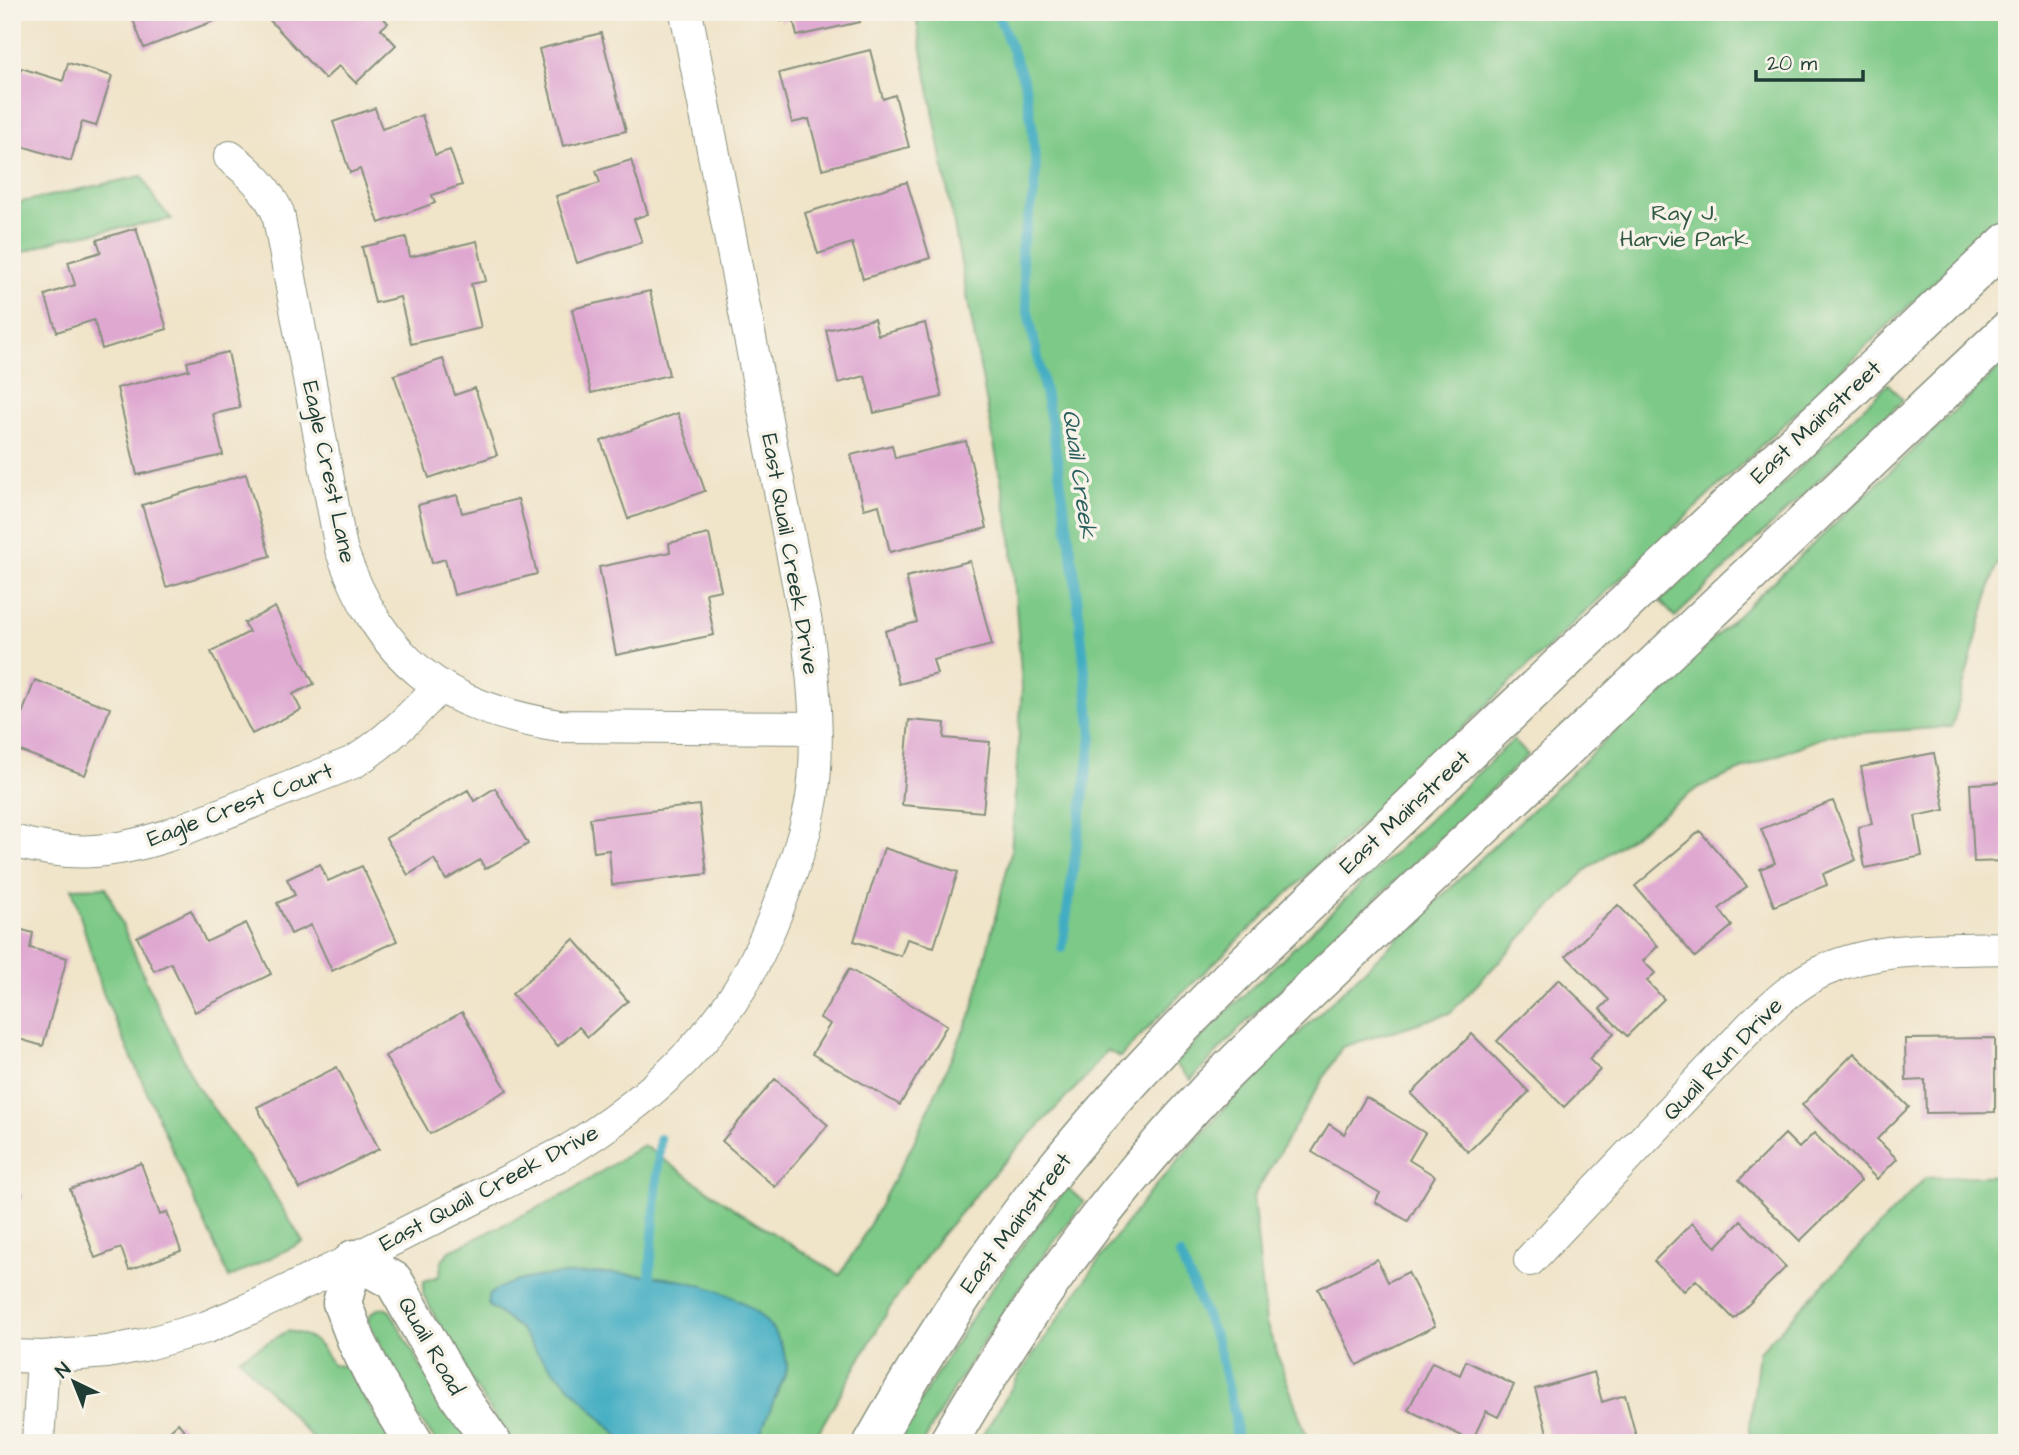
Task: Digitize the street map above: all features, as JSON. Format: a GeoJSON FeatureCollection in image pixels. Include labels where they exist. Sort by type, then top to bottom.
{"type":"FeatureCollection","features":[{"type":"Feature","properties":{"kind":"main road","name":"East Mainstreet"},"geometry":{"type":"LineString","coordinates":[[873,1443],[934,1339],[997,1245],[1081,1137],[1165,1043],[1237,971],[2007,242]]}},
{"type":"Feature","properties":{"kind":"main road"},"geometry":{"type":"LineString","coordinates":[[948,1443],[996,1363],[1057,1273],[1135,1173],[1205,1094],[1280,1019],[2007,331]]}},
{"type":"Feature","properties":{"kind":"main road"},"geometry":{"type":"LineString","coordinates":[[354,1259],[342,1303],[357,1342],[378,1384],[414,1443]]}},
{"type":"Feature","properties":{"kind":"main road","name":"Quail Road"},"geometry":{"type":"LineString","coordinates":[[354,1259],[394,1281],[459,1396],[492,1443]]}},
{"type":"Feature","properties":{"kind":"street","name":"East Quail Creek Drive"},"geometry":{"type":"LineString","coordinates":[[12,1356],[43,1357],[107,1352],[207,1327],[354,1259],[569,1150],[596,1133],[662,1082],[704,1037],[742,986],[787,885],[806,825],[812,796],[816,728],[807,628],[686,12]]}},
{"type":"Feature","properties":{"kind":"street","name":"Eagle Crest Lane"},"geometry":{"type":"LineString","coordinates":[[230,157],[264,187],[278,213],[336,528],[349,572],[367,609],[386,638],[408,663],[460,698],[532,722],[559,726],[816,728]]}},
{"type":"Feature","properties":{"kind":"street","name":"Eagle Crest Court"},"geometry":{"type":"LineString","coordinates":[[12,841],[54,850],[100,852],[166,836],[354,762],[395,732],[440,686]]}},
{"type":"Feature","properties":{"kind":"street","name":"Quail Run Drive"},"geometry":{"type":"LineString","coordinates":[[1530,1260],[1752,1025],[1796,987],[1824,971],[1875,954],[2007,948]]}},
{"type":"Feature","properties":{"kind":"street"},"geometry":{"type":"LineString","coordinates":[[38,1443],[43,1357]]}},
{"type":"Feature","properties":{"kind":"green space","name":"Ray J. Harvie Park"},"geometry":{"type":"Polygon","coordinates":[[[915,12],[2007,12],[2007,213],[1174,1001],[1120,1057],[1107,1050],[1085,1078],[1002,1164],[941,1235],[889,1309],[812,1443],[516,1443],[496,1419],[458,1360],[423,1294],[424,1281],[439,1276],[442,1261],[448,1252],[568,1193],[643,1145],[739,1212],[840,1275],[912,1146],[972,1012],[1011,853],[1022,688],[1011,536],[915,12]]]}},
{"type":"Feature","properties":{"kind":"green space"},"geometry":{"type":"Polygon","coordinates":[[[142,176],[157,203],[172,219],[63,238],[12,256],[12,204],[142,176]]]}},
{"type":"Feature","properties":{"kind":"green space"},"geometry":{"type":"Polygon","coordinates":[[[2007,361],[2007,547],[1995,570],[1952,727],[1828,735],[1699,787],[1585,871],[1450,1013],[1342,1047],[1253,1197],[1266,1323],[1309,1443],[978,1443],[1020,1374],[1108,1247],[1151,1191],[1245,1085],[2007,361]]]}},
{"type":"Feature","properties":{"kind":"green space"},"geometry":{"type":"Polygon","coordinates":[[[1888,384],[1903,400],[1675,617],[1660,601],[1888,384]]]}},
{"type":"Feature","properties":{"kind":"green space"},"geometry":{"type":"Polygon","coordinates":[[[1513,740],[1528,755],[1245,1023],[1191,1080],[1175,1064],[1226,1012],[1513,740]]]}},
{"type":"Feature","properties":{"kind":"green space"},"geometry":{"type":"Polygon","coordinates":[[[106,887],[150,990],[196,1085],[264,1178],[303,1242],[229,1278],[103,993],[72,888],[106,887]]]}},
{"type":"Feature","properties":{"kind":"green space"},"geometry":{"type":"Polygon","coordinates":[[[2007,1175],[2007,1443],[1748,1443],[1759,1352],[1925,1178],[2007,1175]]]}},
{"type":"Feature","properties":{"kind":"green space"},"geometry":{"type":"Polygon","coordinates":[[[1067,1188],[1084,1202],[998,1319],[923,1443],[897,1443],[976,1311],[1067,1188]]]}},
{"type":"Feature","properties":{"kind":"green space"},"geometry":{"type":"Polygon","coordinates":[[[384,1308],[390,1311],[433,1388],[471,1443],[437,1443],[413,1410],[368,1321],[373,1312],[384,1308]]]}},
{"type":"Feature","properties":{"kind":"green space"},"geometry":{"type":"Polygon","coordinates":[[[288,1331],[310,1338],[320,1346],[333,1365],[345,1366],[392,1443],[317,1443],[239,1358],[288,1331]]]}},
{"type":"Feature","properties":{"kind":"water"},"geometry":{"type":"Polygon","coordinates":[[[607,1273],[680,1280],[704,1286],[749,1306],[767,1322],[780,1342],[787,1368],[756,1443],[625,1443],[539,1355],[519,1328],[488,1305],[488,1296],[513,1282],[561,1274],[607,1273]]]}},
{"type":"Feature","properties":{"kind":"building"},"geometry":{"type":"Polygon","coordinates":[[[130,12],[220,12],[222,18],[144,48],[130,12]]]}},
{"type":"Feature","properties":{"kind":"building"},"geometry":{"type":"Polygon","coordinates":[[[262,12],[378,12],[388,23],[381,29],[396,45],[356,83],[339,66],[325,79],[262,12]]]}},
{"type":"Feature","properties":{"kind":"building"},"geometry":{"type":"Polygon","coordinates":[[[779,12],[858,12],[860,22],[797,36],[793,18],[781,21],[779,12]]]}},
{"type":"Feature","properties":{"kind":"building"},"geometry":{"type":"Polygon","coordinates":[[[601,33],[626,131],[563,146],[539,49],[601,33]]]}},
{"type":"Feature","properties":{"kind":"building"},"geometry":{"type":"Polygon","coordinates":[[[870,50],[883,99],[895,95],[909,147],[822,169],[809,119],[792,123],[779,73],[870,50]]]}},
{"type":"Feature","properties":{"kind":"building"},"geometry":{"type":"Polygon","coordinates":[[[68,63],[112,76],[96,126],[82,122],[71,161],[12,143],[12,97],[21,68],[63,81],[68,63]]]}},
{"type":"Feature","properties":{"kind":"building"},"geometry":{"type":"Polygon","coordinates":[[[375,108],[382,129],[422,115],[435,155],[450,150],[462,185],[432,195],[435,203],[379,223],[360,169],[350,173],[333,122],[375,108]]]}},
{"type":"Feature","properties":{"kind":"building"},"geometry":{"type":"Polygon","coordinates":[[[631,160],[648,214],[634,219],[642,242],[577,263],[556,196],[600,183],[596,171],[631,160]]]}},
{"type":"Feature","properties":{"kind":"building"},"geometry":{"type":"Polygon","coordinates":[[[907,182],[930,258],[863,279],[852,243],[818,254],[805,213],[907,182]]]}},
{"type":"Feature","properties":{"kind":"building"},"geometry":{"type":"Polygon","coordinates":[[[136,228],[167,329],[102,349],[94,320],[57,332],[45,295],[75,285],[68,262],[101,252],[97,240],[136,228]]]}},
{"type":"Feature","properties":{"kind":"building"},"geometry":{"type":"Polygon","coordinates":[[[406,237],[410,257],[477,241],[486,281],[471,284],[481,328],[411,344],[400,297],[375,303],[362,247],[406,237]]]}},
{"type":"Feature","properties":{"kind":"building"},"geometry":{"type":"Polygon","coordinates":[[[650,291],[669,375],[591,393],[572,309],[650,291]]]}},
{"type":"Feature","properties":{"kind":"building"},"geometry":{"type":"Polygon","coordinates":[[[874,319],[878,335],[925,323],[942,397],[874,413],[865,376],[838,383],[826,330],[874,319]]]}},
{"type":"Feature","properties":{"kind":"building"},"geometry":{"type":"Polygon","coordinates":[[[228,352],[240,408],[213,414],[223,455],[137,475],[117,388],[189,370],[187,362],[228,352]]]}},
{"type":"Feature","properties":{"kind":"building"},"geometry":{"type":"Polygon","coordinates":[[[443,359],[455,395],[475,388],[497,455],[429,478],[394,375],[443,359]]]}},
{"type":"Feature","properties":{"kind":"building"},"geometry":{"type":"Polygon","coordinates":[[[678,413],[705,491],[628,519],[601,441],[678,413]]]}},
{"type":"Feature","properties":{"kind":"building"},"geometry":{"type":"Polygon","coordinates":[[[966,441],[987,528],[890,552],[879,505],[864,509],[851,455],[892,445],[895,458],[966,441]]]}},
{"type":"Feature","properties":{"kind":"building"},"geometry":{"type":"Polygon","coordinates":[[[246,474],[270,556],[166,587],[142,505],[246,474]]]}},
{"type":"Feature","properties":{"kind":"building"},"geometry":{"type":"Polygon","coordinates":[[[457,495],[462,513],[518,499],[537,574],[454,595],[445,559],[432,563],[418,505],[457,495]]]}},
{"type":"Feature","properties":{"kind":"building"},"geometry":{"type":"Polygon","coordinates":[[[709,534],[721,590],[706,593],[714,635],[616,655],[599,567],[670,552],[669,543],[709,534]]]}},
{"type":"Feature","properties":{"kind":"building"},"geometry":{"type":"Polygon","coordinates":[[[970,561],[992,645],[933,660],[937,674],[899,684],[885,631],[917,622],[906,577],[970,561]]]}},
{"type":"Feature","properties":{"kind":"building"},"geometry":{"type":"Polygon","coordinates":[[[275,607],[314,684],[293,694],[301,710],[252,734],[211,652],[249,632],[244,623],[275,607]]]}},
{"type":"Feature","properties":{"kind":"building"},"geometry":{"type":"Polygon","coordinates":[[[35,680],[110,708],[85,775],[12,748],[12,710],[22,714],[35,680]]]}},
{"type":"Feature","properties":{"kind":"building"},"geometry":{"type":"Polygon","coordinates":[[[909,720],[945,723],[944,738],[990,742],[983,812],[902,805],[909,720]]]}},
{"type":"Feature","properties":{"kind":"building"},"geometry":{"type":"Polygon","coordinates":[[[1934,753],[1945,810],[1915,816],[1922,856],[1865,868],[1858,827],[1872,824],[1861,767],[1934,753]]]}},
{"type":"Feature","properties":{"kind":"building"},"geometry":{"type":"Polygon","coordinates":[[[2007,782],[2007,861],[1974,862],[1970,784],[2007,782]]]}},
{"type":"Feature","properties":{"kind":"building"},"geometry":{"type":"Polygon","coordinates":[[[495,788],[528,844],[485,869],[480,860],[446,880],[434,859],[408,875],[386,838],[468,790],[474,801],[495,788]]]}},
{"type":"Feature","properties":{"kind":"building"},"geometry":{"type":"Polygon","coordinates":[[[1833,801],[1856,860],[1823,874],[1827,885],[1774,906],[1760,869],[1775,863],[1761,829],[1833,801]]]}},
{"type":"Feature","properties":{"kind":"building"},"geometry":{"type":"Polygon","coordinates":[[[699,805],[707,874],[612,885],[609,850],[594,852],[590,818],[699,805]]]}},
{"type":"Feature","properties":{"kind":"building"},"geometry":{"type":"Polygon","coordinates":[[[1700,831],[1747,886],[1719,909],[1732,926],[1695,957],[1635,886],[1700,831]]]}},
{"type":"Feature","properties":{"kind":"building"},"geometry":{"type":"Polygon","coordinates":[[[884,848],[958,872],[934,947],[907,939],[901,956],[854,941],[884,848]]]}},
{"type":"Feature","properties":{"kind":"building"},"geometry":{"type":"Polygon","coordinates":[[[320,864],[328,881],[362,866],[397,941],[332,971],[311,925],[291,934],[277,903],[295,895],[287,879],[320,864]]]}},
{"type":"Feature","properties":{"kind":"building"},"geometry":{"type":"Polygon","coordinates":[[[1618,905],[1658,946],[1643,961],[1655,973],[1647,981],[1664,999],[1627,1036],[1600,1009],[1609,1000],[1566,956],[1618,905]]]}},
{"type":"Feature","properties":{"kind":"building"},"geometry":{"type":"Polygon","coordinates":[[[191,910],[206,942],[246,923],[271,974],[195,1012],[171,963],[154,971],[137,937],[191,910]]]}},
{"type":"Feature","properties":{"kind":"building"},"geometry":{"type":"Polygon","coordinates":[[[12,927],[33,933],[30,948],[67,958],[43,1046],[12,1037],[12,927]]]}},
{"type":"Feature","properties":{"kind":"building"},"geometry":{"type":"Polygon","coordinates":[[[574,939],[628,1001],[588,1037],[579,1027],[558,1046],[512,994],[574,939]]]}},
{"type":"Feature","properties":{"kind":"building"},"geometry":{"type":"Polygon","coordinates":[[[849,969],[947,1025],[900,1105],[812,1054],[830,1024],[820,1018],[849,969]]]}},
{"type":"Feature","properties":{"kind":"building"},"geometry":{"type":"Polygon","coordinates":[[[1559,979],[1614,1033],[1589,1059],[1600,1070],[1564,1107],[1497,1041],[1559,979]]]}},
{"type":"Feature","properties":{"kind":"building"},"geometry":{"type":"Polygon","coordinates":[[[462,1012],[507,1090],[430,1134],[385,1056],[462,1012]]]}},
{"type":"Feature","properties":{"kind":"building"},"geometry":{"type":"Polygon","coordinates":[[[1472,1034],[1529,1092],[1468,1152],[1411,1094],[1472,1034]]]}},
{"type":"Feature","properties":{"kind":"building"},"geometry":{"type":"Polygon","coordinates":[[[1995,1038],[1995,1112],[1926,1113],[1925,1080],[1906,1081],[1905,1039],[1995,1038]]]}},
{"type":"Feature","properties":{"kind":"building"},"geometry":{"type":"Polygon","coordinates":[[[2003,1038],[2007,1038],[2007,1077],[2002,1077],[2003,1038]]]}},
{"type":"Feature","properties":{"kind":"building"},"geometry":{"type":"Polygon","coordinates":[[[1854,1053],[1909,1107],[1877,1139],[1897,1159],[1877,1179],[1802,1105],[1854,1053]]]}},
{"type":"Feature","properties":{"kind":"building"},"geometry":{"type":"Polygon","coordinates":[[[337,1067],[379,1149],[300,1189],[257,1107],[337,1067]]]}},
{"type":"Feature","properties":{"kind":"building"},"geometry":{"type":"Polygon","coordinates":[[[775,1079],[828,1125],[775,1187],[722,1141],[775,1079]]]}},
{"type":"Feature","properties":{"kind":"building"},"geometry":{"type":"Polygon","coordinates":[[[1366,1097],[1425,1133],[1409,1160],[1435,1176],[1408,1221],[1375,1202],[1380,1193],[1312,1152],[1329,1124],[1344,1134],[1366,1097]]]}},
{"type":"Feature","properties":{"kind":"building"},"geometry":{"type":"Polygon","coordinates":[[[1814,1133],[1861,1181],[1800,1241],[1739,1180],[1785,1134],[1799,1148],[1814,1133]]]}},
{"type":"Feature","properties":{"kind":"building"},"geometry":{"type":"Polygon","coordinates":[[[141,1163],[160,1215],[167,1212],[181,1251],[129,1270],[121,1248],[95,1258],[70,1189],[141,1163]]]}},
{"type":"Feature","properties":{"kind":"building"},"geometry":{"type":"Polygon","coordinates":[[[12,1191],[22,1194],[13,1228],[12,1228],[12,1191]]]}},
{"type":"Feature","properties":{"kind":"building"},"geometry":{"type":"Polygon","coordinates":[[[1741,1221],[1786,1267],[1734,1319],[1696,1280],[1684,1291],[1654,1261],[1692,1223],[1716,1247],[1741,1221]]]}},
{"type":"Feature","properties":{"kind":"building"},"geometry":{"type":"Polygon","coordinates":[[[1377,1259],[1388,1282],[1408,1272],[1435,1326],[1357,1365],[1318,1289],[1377,1259]]]}},
{"type":"Feature","properties":{"kind":"building"},"geometry":{"type":"Polygon","coordinates":[[[1466,1361],[1514,1385],[1498,1417],[1486,1411],[1472,1441],[1408,1410],[1432,1362],[1460,1375],[1466,1361]]]}},
{"type":"Feature","properties":{"kind":"building"},"geometry":{"type":"Polygon","coordinates":[[[1594,1372],[1602,1402],[1625,1395],[1638,1443],[1550,1443],[1535,1389],[1594,1372]]]}},
{"type":"Feature","properties":{"kind":"building"},"geometry":{"type":"Polygon","coordinates":[[[178,1423],[195,1443],[156,1443],[178,1423]]]}},
{"type":"Feature","properties":{"kind":"waterway","name":"Quail Creek"},"geometry":{"type":"LineString","coordinates":[[997,12],[1024,81],[1032,124],[1036,169],[1034,193],[1021,249],[1027,307],[1052,425],[1075,577],[1092,736],[1062,948]]}},
{"type":"Feature","properties":{"kind":"waterway"},"geometry":{"type":"LineString","coordinates":[[649,1287],[660,1139]]}},
{"type":"Feature","properties":{"kind":"waterway","name":"Quail Creek"},"geometry":{"type":"LineString","coordinates":[[1180,1255],[1217,1342],[1235,1415],[1234,1443]]}}]}
